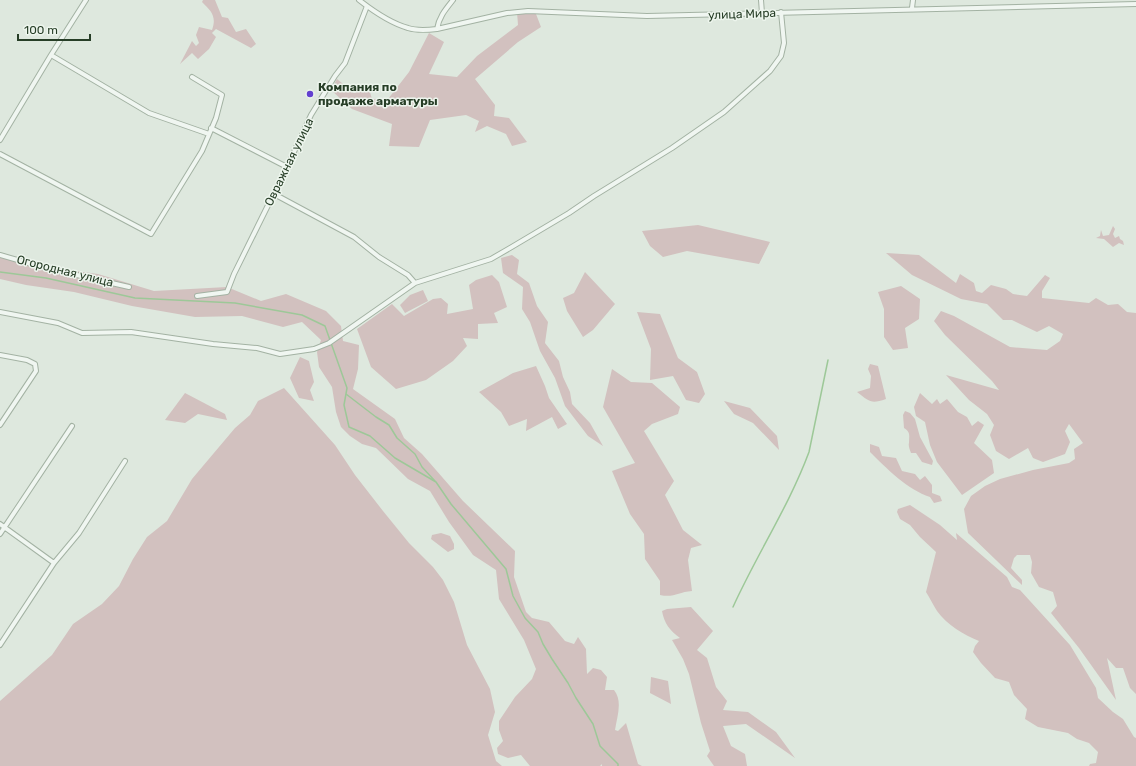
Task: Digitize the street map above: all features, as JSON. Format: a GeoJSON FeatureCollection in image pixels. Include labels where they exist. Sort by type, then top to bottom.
{"type":"FeatureCollection","features":[{"type":"Feature","properties":{"kind":"street"},"geometry":{"type":"LineString","coordinates":[[0,140],[86,0]]}},
{"type":"Feature","properties":{"kind":"street","name":"улица Мира"},"geometry":{"type":"LineString","coordinates":[[358,0],[392,22],[409,29],[437,29],[522,11],[647,16],[912,8],[1136,4]]}},
{"type":"Feature","properties":{"kind":"street"},"geometry":{"type":"LineString","coordinates":[[437,29],[441,14],[453,0]]}},
{"type":"Feature","properties":{"kind":"street"},"geometry":{"type":"LineString","coordinates":[[761,0],[762,13]]}},
{"type":"Feature","properties":{"kind":"street"},"geometry":{"type":"LineString","coordinates":[[912,8],[913,0]]}},
{"type":"Feature","properties":{"kind":"street","name":"Овражная улица"},"geometry":{"type":"LineString","coordinates":[[197,296],[227,292],[234,274],[311,115],[335,76],[346,63],[367,6]]}},
{"type":"Feature","properties":{"kind":"street"},"geometry":{"type":"LineString","coordinates":[[0,312],[58,323],[82,333],[131,332],[213,344],[257,348],[280,354],[314,349],[331,342],[415,283],[491,259],[569,213],[672,148],[724,112],[770,71],[781,56],[784,43],[781,12]]}},
{"type":"Feature","properties":{"kind":"street"},"geometry":{"type":"LineString","coordinates":[[51,55],[149,113],[209,134]]}},
{"type":"Feature","properties":{"kind":"street"},"geometry":{"type":"LineString","coordinates":[[0,154],[150,234],[202,151],[216,118],[222,95],[192,77]]}},
{"type":"Feature","properties":{"kind":"street"},"geometry":{"type":"LineString","coordinates":[[212,128],[287,167]]}},
{"type":"Feature","properties":{"kind":"street"},"geometry":{"type":"LineString","coordinates":[[274,194],[354,238],[379,257],[408,275],[415,283]]}},
{"type":"Feature","properties":{"kind":"street","name":"Огородная улица"},"geometry":{"type":"LineString","coordinates":[[0,255],[42,267],[129,287]]}},
{"type":"Feature","properties":{"kind":"street"},"geometry":{"type":"LineString","coordinates":[[0,355],[27,360],[35,364],[36,371],[0,425]]}},
{"type":"Feature","properties":{"kind":"street"},"geometry":{"type":"LineString","coordinates":[[0,534],[72,426]]}},
{"type":"Feature","properties":{"kind":"street"},"geometry":{"type":"LineString","coordinates":[[0,645],[54,563],[79,533],[125,461]]}},
{"type":"Feature","properties":{"kind":"street"},"geometry":{"type":"LineString","coordinates":[[0,524],[54,563]]}},
{"type":"Feature","properties":{"kind":"shaded area"},"geometry":{"type":"Polygon","coordinates":[[[203,0],[215,0],[222,17],[228,18],[236,32],[246,29],[256,44],[251,48],[216,29],[212,33],[216,37],[209,49],[198,59],[192,53],[180,64],[192,41],[196,46],[199,43],[196,35],[199,27],[212,30],[214,21],[213,17],[202,2],[203,0]]]}},
{"type":"Feature","properties":{"kind":"shaded area"},"geometry":{"type":"Polygon","coordinates":[[[517,12],[536,14],[541,27],[518,42],[475,79],[495,105],[494,116],[509,118],[527,142],[512,146],[506,134],[487,126],[475,132],[479,121],[466,115],[430,120],[419,147],[389,146],[392,124],[352,109],[331,90],[337,79],[354,93],[369,89],[372,99],[388,99],[409,72],[429,33],[444,42],[429,74],[457,77],[477,56],[518,25],[517,12]]]}},
{"type":"Feature","properties":{"kind":"shaded area"},"geometry":{"type":"Polygon","coordinates":[[[698,225],[770,242],[759,264],[687,251],[663,257],[650,246],[642,231],[698,225]]]}},
{"type":"Feature","properties":{"kind":"shaded area"},"geometry":{"type":"Polygon","coordinates":[[[1113,226],[1115,229],[1113,234],[1115,238],[1119,236],[1124,245],[1119,243],[1113,247],[1104,239],[1096,238],[1100,236],[1101,230],[1103,236],[1109,235],[1113,226]]]}},
{"type":"Feature","properties":{"kind":"shaded area"},"geometry":{"type":"Polygon","coordinates":[[[886,253],[919,255],[956,283],[960,274],[974,283],[976,291],[982,293],[991,285],[1006,289],[1013,294],[1027,296],[1045,275],[1050,278],[1042,291],[1042,298],[1089,303],[1096,298],[1108,305],[1118,304],[1127,312],[1136,313],[1136,694],[1130,688],[1123,668],[1116,668],[1107,658],[1116,700],[1079,648],[1051,613],[1057,606],[1053,592],[1039,587],[1031,573],[1032,562],[1030,555],[1017,555],[1014,558],[1011,568],[1022,580],[1022,585],[968,533],[964,509],[971,496],[985,486],[1000,479],[1033,470],[1069,463],[1075,459],[1074,449],[1083,443],[1069,424],[1065,431],[1070,442],[1065,454],[1043,462],[1033,458],[1028,448],[1009,459],[996,451],[990,435],[994,425],[987,414],[969,400],[946,375],[999,390],[992,381],[945,335],[934,321],[941,311],[954,316],[1010,347],[1047,350],[1060,341],[1063,334],[1049,326],[1037,332],[1012,320],[1003,320],[987,304],[961,299],[912,275],[886,253]]]}},
{"type":"Feature","properties":{"kind":"shaded area"},"geometry":{"type":"Polygon","coordinates":[[[512,255],[519,260],[517,274],[529,283],[537,306],[548,322],[545,343],[559,361],[563,377],[570,392],[572,404],[590,423],[603,446],[588,436],[565,406],[555,378],[540,351],[530,322],[522,309],[523,287],[503,273],[501,258],[512,255]]]}},
{"type":"Feature","properties":{"kind":"shaded area"},"geometry":{"type":"Polygon","coordinates":[[[0,256],[46,267],[98,274],[154,291],[227,287],[261,301],[286,294],[326,311],[341,326],[343,341],[359,345],[358,369],[353,389],[395,419],[404,438],[422,454],[463,501],[515,551],[514,577],[526,612],[532,618],[549,622],[565,641],[574,644],[578,637],[586,649],[587,674],[593,668],[601,670],[607,677],[605,690],[614,690],[617,694],[619,709],[615,730],[618,731],[626,723],[638,764],[642,766],[602,766],[602,764],[600,766],[530,766],[521,755],[508,758],[498,754],[497,748],[503,741],[499,730],[499,721],[515,697],[532,679],[536,669],[524,640],[499,599],[496,570],[473,555],[449,522],[430,491],[408,479],[376,448],[362,444],[350,436],[341,427],[336,412],[332,387],[319,367],[317,352],[321,340],[302,322],[283,327],[242,316],[195,317],[132,306],[74,292],[26,285],[0,279],[0,256]]]}},
{"type":"Feature","properties":{"kind":"shaded area"},"geometry":{"type":"Polygon","coordinates":[[[585,272],[615,304],[593,330],[583,337],[567,311],[563,298],[574,293],[585,272]]]}},
{"type":"Feature","properties":{"kind":"shaded area"},"geometry":{"type":"Polygon","coordinates":[[[492,275],[499,282],[507,307],[494,313],[498,323],[478,324],[478,339],[463,338],[467,346],[453,361],[426,380],[396,389],[371,367],[357,329],[392,304],[404,316],[433,299],[441,298],[448,304],[447,314],[473,309],[469,285],[476,280],[492,275]]]}},
{"type":"Feature","properties":{"kind":"shaded area"},"geometry":{"type":"Polygon","coordinates":[[[901,286],[920,299],[919,319],[905,328],[908,348],[893,350],[884,337],[884,309],[878,292],[901,286]]]}},
{"type":"Feature","properties":{"kind":"shaded area"},"geometry":{"type":"Polygon","coordinates":[[[423,290],[428,301],[405,313],[400,305],[410,295],[423,290]]]}},
{"type":"Feature","properties":{"kind":"shaded area"},"geometry":{"type":"Polygon","coordinates":[[[637,312],[660,314],[678,358],[697,372],[705,394],[699,403],[686,400],[673,376],[650,380],[651,349],[637,312]]]}},
{"type":"Feature","properties":{"kind":"shaded area"},"geometry":{"type":"Polygon","coordinates":[[[300,357],[309,361],[314,382],[310,390],[314,401],[299,398],[290,378],[300,357]]]}},
{"type":"Feature","properties":{"kind":"shaded area"},"geometry":{"type":"Polygon","coordinates":[[[870,364],[878,366],[886,399],[874,402],[857,392],[870,388],[871,376],[868,369],[870,364]]]}},
{"type":"Feature","properties":{"kind":"shaded area"},"geometry":{"type":"Polygon","coordinates":[[[536,366],[549,398],[567,424],[558,429],[552,417],[526,431],[527,419],[509,426],[501,412],[479,392],[513,373],[536,366]]]}},
{"type":"Feature","properties":{"kind":"shaded area"},"geometry":{"type":"Polygon","coordinates":[[[612,369],[631,382],[652,383],[680,407],[678,414],[652,424],[644,431],[674,481],[665,495],[683,530],[702,545],[691,548],[688,560],[692,591],[669,596],[660,595],[660,581],[645,559],[644,534],[630,514],[612,471],[635,463],[603,407],[612,369]]]}},
{"type":"Feature","properties":{"kind":"shaded area"},"geometry":{"type":"Polygon","coordinates":[[[284,388],[335,445],[355,475],[383,511],[409,543],[433,567],[443,580],[454,602],[467,645],[490,689],[495,712],[488,735],[496,761],[502,766],[0,766],[0,701],[52,655],[73,624],[102,604],[119,586],[133,559],[147,537],[167,521],[192,479],[235,428],[250,415],[258,401],[284,388]]]}},
{"type":"Feature","properties":{"kind":"shaded area"},"geometry":{"type":"Polygon","coordinates":[[[185,393],[225,414],[227,420],[198,414],[185,423],[165,420],[185,393]]]}},
{"type":"Feature","properties":{"kind":"shaded area"},"geometry":{"type":"Polygon","coordinates":[[[920,393],[932,404],[937,399],[940,404],[947,399],[958,412],[967,417],[972,426],[978,421],[984,425],[974,443],[992,460],[994,473],[962,495],[937,462],[930,445],[925,422],[916,416],[914,407],[920,393]]]}},
{"type":"Feature","properties":{"kind":"shaded area"},"geometry":{"type":"Polygon","coordinates":[[[724,401],[750,408],[777,436],[779,450],[753,423],[734,414],[724,401]]]}},
{"type":"Feature","properties":{"kind":"shaded area"},"geometry":{"type":"Polygon","coordinates":[[[905,411],[910,413],[915,419],[920,437],[933,461],[932,465],[922,462],[916,453],[911,453],[909,433],[904,428],[903,415],[905,411]]]}},
{"type":"Feature","properties":{"kind":"shaded area"},"geometry":{"type":"Polygon","coordinates":[[[870,444],[879,447],[882,456],[896,458],[902,471],[915,474],[920,480],[925,476],[932,485],[932,493],[940,496],[942,501],[934,503],[930,497],[922,494],[898,478],[870,452],[870,444]]]}},
{"type":"Feature","properties":{"kind":"shaded area"},"geometry":{"type":"Polygon","coordinates":[[[910,505],[940,525],[957,540],[956,533],[1007,577],[1012,587],[1020,590],[1070,645],[1096,688],[1098,698],[1123,719],[1136,738],[1136,766],[1089,766],[1090,764],[1096,763],[1098,752],[1089,743],[1077,739],[1068,733],[1038,727],[1025,719],[1027,709],[1014,695],[1009,682],[995,678],[973,652],[979,641],[962,633],[946,621],[937,611],[926,592],[936,552],[910,525],[900,519],[897,512],[898,509],[910,505]]]}},
{"type":"Feature","properties":{"kind":"shaded area"},"geometry":{"type":"Polygon","coordinates":[[[441,533],[450,536],[454,544],[454,549],[448,552],[431,539],[432,535],[441,533]]]}},
{"type":"Feature","properties":{"kind":"shaded area"},"geometry":{"type":"Polygon","coordinates":[[[691,607],[713,631],[697,650],[707,658],[716,687],[727,701],[723,710],[748,712],[776,732],[795,758],[746,724],[723,726],[731,746],[745,754],[747,766],[714,766],[707,756],[710,751],[701,723],[689,674],[683,659],[672,640],[680,638],[673,633],[668,626],[662,611],[667,609],[691,607]]]}},
{"type":"Feature","properties":{"kind":"shaded area"},"geometry":{"type":"Polygon","coordinates":[[[651,677],[668,681],[671,704],[650,693],[651,677]]]}},
{"type":"Feature","properties":{"kind":"waterway"},"geometry":{"type":"LineString","coordinates":[[0,272],[46,278],[135,298],[235,303],[302,315],[325,326],[347,388],[344,405],[349,427],[370,436],[395,458],[436,482],[451,504],[506,569],[513,596],[525,618],[538,632],[543,644],[593,724],[600,746],[618,764],[618,766]]}},
{"type":"Feature","properties":{"kind":"waterway"},"geometry":{"type":"LineString","coordinates":[[733,607],[792,492],[809,452],[828,360]]}},
{"type":"Feature","properties":{"kind":"waterway"},"geometry":{"type":"LineString","coordinates":[[346,394],[389,425],[397,438],[415,454],[422,467],[435,481]]}},
{"type":"Feature","properties":{"kind":"place","name":"Компания по продаже арматуры"},"geometry":{"type":"Point","coordinates":[310,94]}}]}
